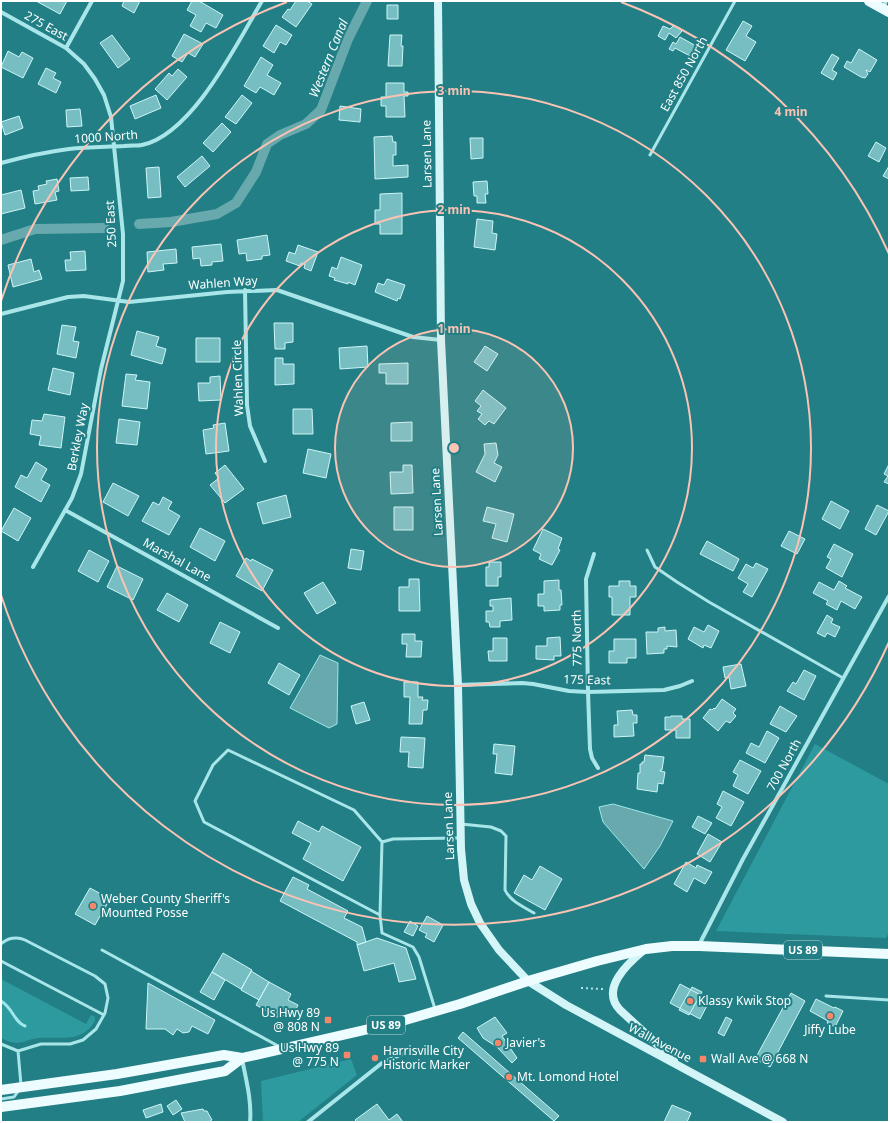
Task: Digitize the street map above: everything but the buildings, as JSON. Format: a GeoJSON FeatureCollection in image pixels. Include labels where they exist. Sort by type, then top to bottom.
{"type":"FeatureCollection","features":[{"type":"Feature","properties":{"kind":"main road","name":"Larsen Lane"},"geometry":{"type":"LineString","coordinates":[[438,1],[441,340],[458,685],[461,838],[464,880],[471,904],[480,923],[500,950],[528,981]]}},
{"type":"Feature","properties":{"kind":"main road"},"geometry":{"type":"LineString","coordinates":[[869,1],[886,7]]}},
{"type":"Feature","properties":{"kind":"main road","name":"US 89"},"geometry":{"type":"LineString","coordinates":[[1,1090],[124,1073],[224,1055],[242,1058],[284,1049],[395,1023],[460,1004],[528,981],[596,961],[646,949],[672,946],[699,946],[889,954]]}},
{"type":"Feature","properties":{"kind":"main road"},"geometry":{"type":"LineString","coordinates":[[646,949],[634,958],[623,970],[616,981],[613,995],[615,1003],[620,1010],[682,1067]]}},
{"type":"Feature","properties":{"kind":"main road","name":"Wall Avenue"},"geometry":{"type":"LineString","coordinates":[[528,981],[566,1005],[783,1122]]}},
{"type":"Feature","properties":{"kind":"main road","name":"US 89"},"geometry":{"type":"LineString","coordinates":[[1,1107],[120,1092],[225,1071],[242,1058]]}},
{"type":"Feature","properties":{"kind":"street"},"geometry":{"type":"LineString","coordinates":[[66,48],[92,1]]}},
{"type":"Feature","properties":{"kind":"street","name":"1000 North"},"geometry":{"type":"LineString","coordinates":[[1,163],[23,157],[69,149],[142,145],[160,138],[178,125],[195,107],[212,85],[262,1]]}},
{"type":"Feature","properties":{"kind":"street","name":"275 East"},"geometry":{"type":"LineString","coordinates":[[1,12],[66,48],[84,64],[104,95],[111,117],[114,146]]}},
{"type":"Feature","properties":{"kind":"street","name":"250 East"},"geometry":{"type":"LineString","coordinates":[[114,146],[123,234],[123,282],[118,301]]}},
{"type":"Feature","properties":{"kind":"street","name":"Wahlen Way"},"geometry":{"type":"LineString","coordinates":[[1,314],[68,297],[84,296],[129,302],[245,290],[277,290],[409,336],[422,339],[441,340]]}},
{"type":"Feature","properties":{"kind":"street","name":"Wahlen Circle"},"geometry":{"type":"LineString","coordinates":[[245,290],[247,405],[250,426],[265,461]]}},
{"type":"Feature","properties":{"kind":"street","name":"Berkley Way"},"geometry":{"type":"LineString","coordinates":[[33,568],[72,498],[81,474],[101,369],[118,301]]}},
{"type":"Feature","properties":{"kind":"street","name":"Marshal Lane"},"geometry":{"type":"LineString","coordinates":[[65,510],[278,628]]}},
{"type":"Feature","properties":{"kind":"street","name":"775 North"},"geometry":{"type":"LineString","coordinates":[[594,554],[586,579],[588,692],[590,749],[592,758],[598,768]]}},
{"type":"Feature","properties":{"kind":"street","name":"700 North"},"geometry":{"type":"LineString","coordinates":[[699,946],[743,859],[889,596]]}},
{"type":"Feature","properties":{"kind":"street","name":"175 East"},"geometry":{"type":"LineString","coordinates":[[458,685],[522,683],[569,691],[588,692],[664,690],[692,681]]}},
{"type":"Feature","properties":{"kind":"street"},"geometry":{"type":"LineString","coordinates":[[308,1122],[382,1063],[402,1054]]}},
{"type":"Feature","properties":{"kind":"street"},"geometry":{"type":"LineString","coordinates":[[242,1058],[247,1086],[250,1122]]}},
{"type":"Feature","properties":{"kind":"lane","name":"East 850 North"},"geometry":{"type":"LineString","coordinates":[[650,155],[735,1]]}},
{"type":"Feature","properties":{"kind":"lane"},"geometry":{"type":"LineString","coordinates":[[647,550],[655,567],[677,582],[709,602],[843,678]]}},
{"type":"Feature","properties":{"kind":"lane"},"geometry":{"type":"LineString","coordinates":[[380,914],[204,822],[195,801],[213,765],[228,750],[354,810],[382,842],[380,914],[382,933],[413,947],[419,957],[436,1010]]}},
{"type":"Feature","properties":{"kind":"lane"},"geometry":{"type":"LineString","coordinates":[[461,824],[491,827],[501,831],[506,836],[505,890],[507,895],[512,899],[534,913]]}},
{"type":"Feature","properties":{"kind":"lane"},"geometry":{"type":"LineString","coordinates":[[382,842],[393,839],[461,838]]}},
{"type":"Feature","properties":{"kind":"lane"},"geometry":{"type":"LineString","coordinates":[[1,944],[5,940],[19,937],[95,976],[105,984],[108,998],[104,1015],[96,1029],[83,1040],[70,1044],[41,1044],[18,1051],[1,1044]]}},
{"type":"Feature","properties":{"kind":"lane"},"geometry":{"type":"LineString","coordinates":[[102,950],[284,1049]]}},
{"type":"Feature","properties":{"kind":"lane"},"geometry":{"type":"LineString","coordinates":[[1,961],[104,1015]]}},
{"type":"Feature","properties":{"kind":"lane"},"geometry":{"type":"LineString","coordinates":[[826,996],[889,1000]]}},
{"type":"Feature","properties":{"kind":"lane"},"geometry":{"type":"LineString","coordinates":[[1,1099],[14,1097],[21,1088],[18,1051]]}},
{"type":"Feature","properties":{"kind":"path"},"geometry":{"type":"LineString","coordinates":[[581,988],[603,989]]}},
{"type":"Feature","properties":{"kind":"shaded area"},"geometry":{"type":"Polygon","coordinates":[[[320,655],[338,663],[337,724],[329,728],[290,708],[320,655]]]}},
{"type":"Feature","properties":{"kind":"shaded area"},"geometry":{"type":"Polygon","coordinates":[[[815,744],[889,784],[889,932],[886,938],[716,931],[815,744]]]}},
{"type":"Feature","properties":{"kind":"shaded area"},"geometry":{"type":"Polygon","coordinates":[[[613,804],[673,821],[660,846],[644,869],[603,822],[599,807],[613,804]]]}},
{"type":"Feature","properties":{"kind":"shaded area"},"geometry":{"type":"Polygon","coordinates":[[[1,979],[86,1024],[91,1015],[95,1017],[95,1021],[83,1033],[77,1036],[63,1038],[39,1038],[17,1043],[7,1041],[1,1038],[1,979]]]}},
{"type":"Feature","properties":{"kind":"shaded area"},"geometry":{"type":"Polygon","coordinates":[[[351,1059],[357,1075],[298,1122],[263,1122],[261,1081],[351,1059]]]}},
{"type":"Feature","properties":{"kind":"waterway","name":"Western Canal"},"geometry":{"type":"LineString","coordinates":[[139,224],[171,222],[217,214],[236,203],[256,172],[267,144],[280,135],[306,124],[321,110],[348,39],[367,1]]}},
{"type":"Feature","properties":{"kind":"waterway","name":"Western Canal"},"geometry":{"type":"LineString","coordinates":[[1,240],[35,229],[105,228]]}},
{"type":"Feature","properties":{"kind":"waterway"},"geometry":{"type":"LineString","coordinates":[[1,1001],[8,1007],[18,1021],[25,1026]]}},
{"type":"Feature","properties":{"kind":"place","name":"Weber County Sheriff's Mounted Posse"},"geometry":{"type":"Point","coordinates":[93,906]}},
{"type":"Feature","properties":{"kind":"place","name":"Klassy Kwik Stop"},"geometry":{"type":"Point","coordinates":[690,1001]}},
{"type":"Feature","properties":{"kind":"place","name":"Jiffy Lube"},"geometry":{"type":"Point","coordinates":[830,1016]}},
{"type":"Feature","properties":{"kind":"place","name":"Us Hwy 89 @ 808 N"},"geometry":{"type":"Point","coordinates":[328,1020]}},
{"type":"Feature","properties":{"kind":"place","name":"Javier's"},"geometry":{"type":"Point","coordinates":[498,1043]}},
{"type":"Feature","properties":{"kind":"place","name":"Us Hwy 89 @ 775 N"},"geometry":{"type":"Point","coordinates":[347,1055]}},
{"type":"Feature","properties":{"kind":"place","name":"Harrisville City Historic Marker"},"geometry":{"type":"Point","coordinates":[375,1058]}},
{"type":"Feature","properties":{"kind":"place","name":"Wall Ave @ 668 N"},"geometry":{"type":"Point","coordinates":[703,1059]}},
{"type":"Feature","properties":{"kind":"place","name":"Mt. Lomond Hotel"},"geometry":{"type":"Point","coordinates":[509,1077]}}]}
